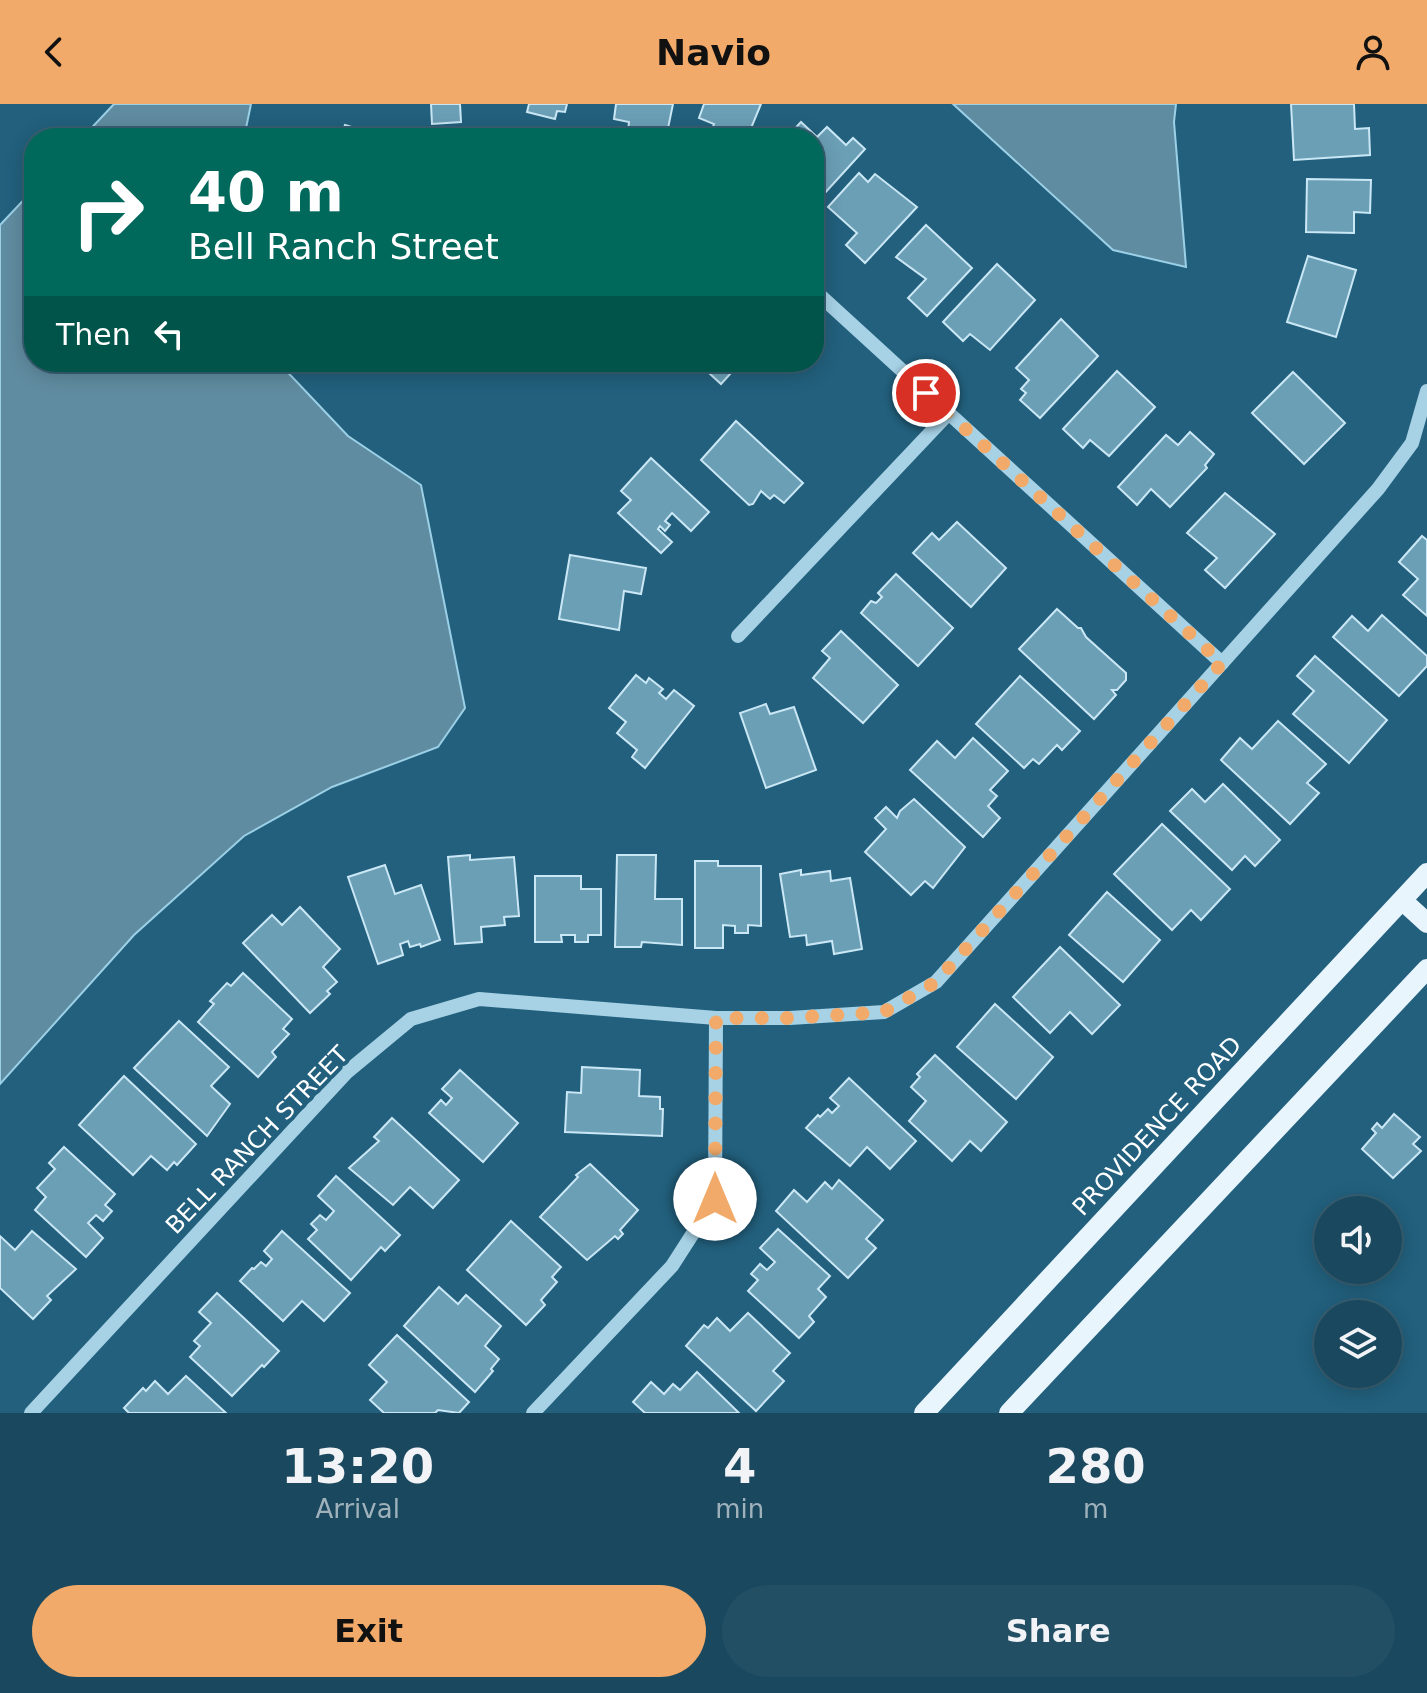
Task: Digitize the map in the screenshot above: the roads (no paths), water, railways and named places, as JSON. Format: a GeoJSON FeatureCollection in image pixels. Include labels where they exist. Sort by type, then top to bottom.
{"type":"FeatureCollection","features":[{"type":"Feature","properties":{"kind":"main road","name":"PROVIDENCE ROAD"},"geometry":{"type":"LineString","coordinates":[[924,1413],[1427,873]]}},
{"type":"Feature","properties":{"kind":"main road"},"geometry":{"type":"LineString","coordinates":[[1403,901],[1427,923]]}},
{"type":"Feature","properties":{"kind":"main road"},"geometry":{"type":"LineString","coordinates":[[1009,1413],[1427,969]]}},
{"type":"Feature","properties":{"kind":"street"},"geometry":{"type":"LineString","coordinates":[[824,299],[1222,663]]}},
{"type":"Feature","properties":{"kind":"street","name":"BELL RANCH STREET"},"geometry":{"type":"LineString","coordinates":[[31,1413],[347,1072],[411,1019],[479,999],[716,1018],[790,1018],[884,1012],[936,982],[1378,489],[1412,443],[1427,391]]}},
{"type":"Feature","properties":{"kind":"street"},"geometry":{"type":"LineString","coordinates":[[738,636],[948,414]]}},
{"type":"Feature","properties":{"kind":"street"},"geometry":{"type":"LineString","coordinates":[[533,1413],[672,1266],[715,1199],[716,1018]]}},
{"type":"Feature","properties":{"kind":"water"},"geometry":{"type":"Polygon","coordinates":[[[114,104],[251,104],[246,128],[91,128],[114,104]]]}},
{"type":"Feature","properties":{"kind":"water"},"geometry":{"type":"Polygon","coordinates":[[[953,104],[1176,104],[1174,122],[1186,267],[1113,250],[953,104]]]}},
{"type":"Feature","properties":{"kind":"water"},"geometry":{"type":"Polygon","coordinates":[[[24,200],[24,372],[287,372],[348,436],[421,485],[465,708],[438,747],[332,787],[244,836],[134,935],[0,1084],[0,225],[24,200]]]}}]}
